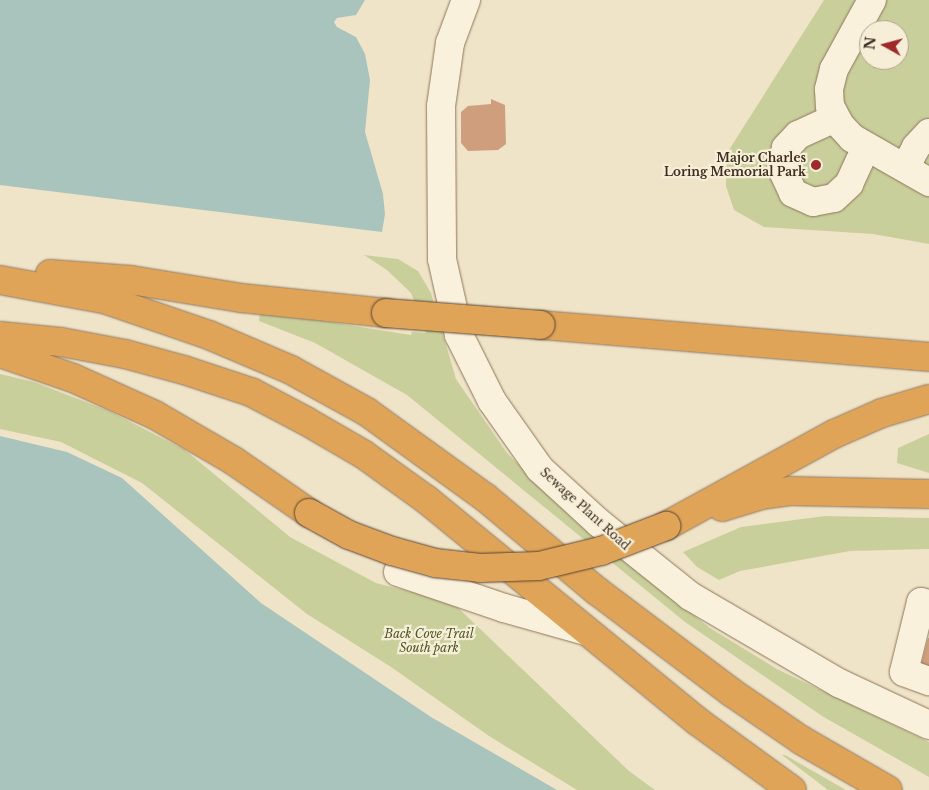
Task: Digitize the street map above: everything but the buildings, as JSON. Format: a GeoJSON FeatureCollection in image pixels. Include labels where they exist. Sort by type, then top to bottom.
{"type":"FeatureCollection","features":[{"type":"Feature","properties":{"kind":"highway"},"geometry":{"type":"LineString","coordinates":[[0,272],[131,280],[241,298],[386,313],[929,357]]}},
{"type":"Feature","properties":{"kind":"highway"},"geometry":{"type":"LineString","coordinates":[[0,280],[104,299],[209,335],[291,370],[367,412],[486,498],[597,591],[731,692],[802,740],[888,790]]}},
{"type":"Feature","properties":{"kind":"highway"},"geometry":{"type":"LineString","coordinates":[[0,336],[61,342],[125,354],[252,392],[363,454],[403,483],[697,721],[792,790]]}},
{"type":"Feature","properties":{"kind":"highway"},"geometry":{"type":"LineString","coordinates":[[0,353],[73,378],[155,414],[234,461],[309,513],[349,535],[392,551],[435,563],[480,568],[539,566],[601,551],[666,526],[762,495],[790,491],[929,494]]}},
{"type":"Feature","properties":{"kind":"highway"},"geometry":{"type":"LineString","coordinates":[[666,526],[834,434],[882,413],[929,399]]}},
{"type":"Feature","properties":{"kind":"street","name":"Sewage Plant Road"},"geometry":{"type":"LineString","coordinates":[[466,0],[450,44],[443,85],[442,259],[451,308],[470,360],[488,394],[540,469],[599,523],[690,596],[839,683],[929,725]]}},
{"type":"Feature","properties":{"kind":"street"},"geometry":{"type":"LineString","coordinates":[[872,0],[830,80],[829,101],[835,118],[845,132],[866,147],[929,182]]}},
{"type":"Feature","properties":{"kind":"street"},"geometry":{"type":"LineString","coordinates":[[835,118],[798,135],[786,148],[782,168],[786,182],[794,194],[814,202],[834,198],[849,184],[866,147]]}},
{"type":"Feature","properties":{"kind":"street"},"geometry":{"type":"LineString","coordinates":[[905,168],[916,147],[929,133]]}},
{"type":"Feature","properties":{"kind":"street"},"geometry":{"type":"LineString","coordinates":[[398,572],[504,608],[586,631]]}},
{"type":"Feature","properties":{"kind":"street"},"geometry":{"type":"LineString","coordinates":[[929,604],[921,602],[904,672],[929,681]]}},
{"type":"Feature","properties":{"kind":"green space"},"geometry":{"type":"Polygon","coordinates":[[[824,0],[929,0],[929,244],[873,234],[764,227],[734,210],[726,186],[727,153],[824,0]]]}},
{"type":"Feature","properties":{"kind":"green space"},"geometry":{"type":"Polygon","coordinates":[[[364,255],[398,259],[418,271],[431,293],[456,379],[507,453],[578,524],[710,628],[777,669],[929,742],[929,777],[822,716],[685,622],[407,395],[315,343],[259,321],[260,311],[411,335],[412,332],[426,333],[411,293],[387,270],[364,255]]]}},
{"type":"Feature","properties":{"kind":"green space","name":"Back Cove Trail South park"},"geometry":{"type":"Polygon","coordinates":[[[0,374],[34,382],[109,411],[185,450],[290,537],[376,583],[452,602],[629,771],[655,790],[577,790],[489,736],[391,667],[307,614],[142,483],[61,442],[0,429],[0,374]]]}},
{"type":"Feature","properties":{"kind":"green space"},"geometry":{"type":"Polygon","coordinates":[[[929,434],[929,473],[897,463],[898,448],[929,434]]]}},
{"type":"Feature","properties":{"kind":"green space"},"geometry":{"type":"Polygon","coordinates":[[[825,516],[929,518],[929,549],[850,551],[740,571],[719,580],[697,567],[683,552],[741,527],[825,516]]]}},
{"type":"Feature","properties":{"kind":"green space"},"geometry":{"type":"Polygon","coordinates":[[[782,755],[785,755],[846,790],[828,790],[782,755]]]}},
{"type":"Feature","properties":{"kind":"water"},"geometry":{"type":"Polygon","coordinates":[[[0,0],[365,0],[356,15],[337,18],[334,22],[337,27],[356,37],[365,54],[370,80],[365,132],[383,194],[385,214],[382,232],[0,185],[0,0]]]}},
{"type":"Feature","properties":{"kind":"water"},"geometry":{"type":"Polygon","coordinates":[[[0,436],[67,452],[122,478],[261,603],[431,717],[557,790],[0,790],[0,436]]]}},
{"type":"Feature","properties":{"kind":"place","name":"Major Charles Loring Memorial Park"},"geometry":{"type":"Point","coordinates":[816,165]}}]}
